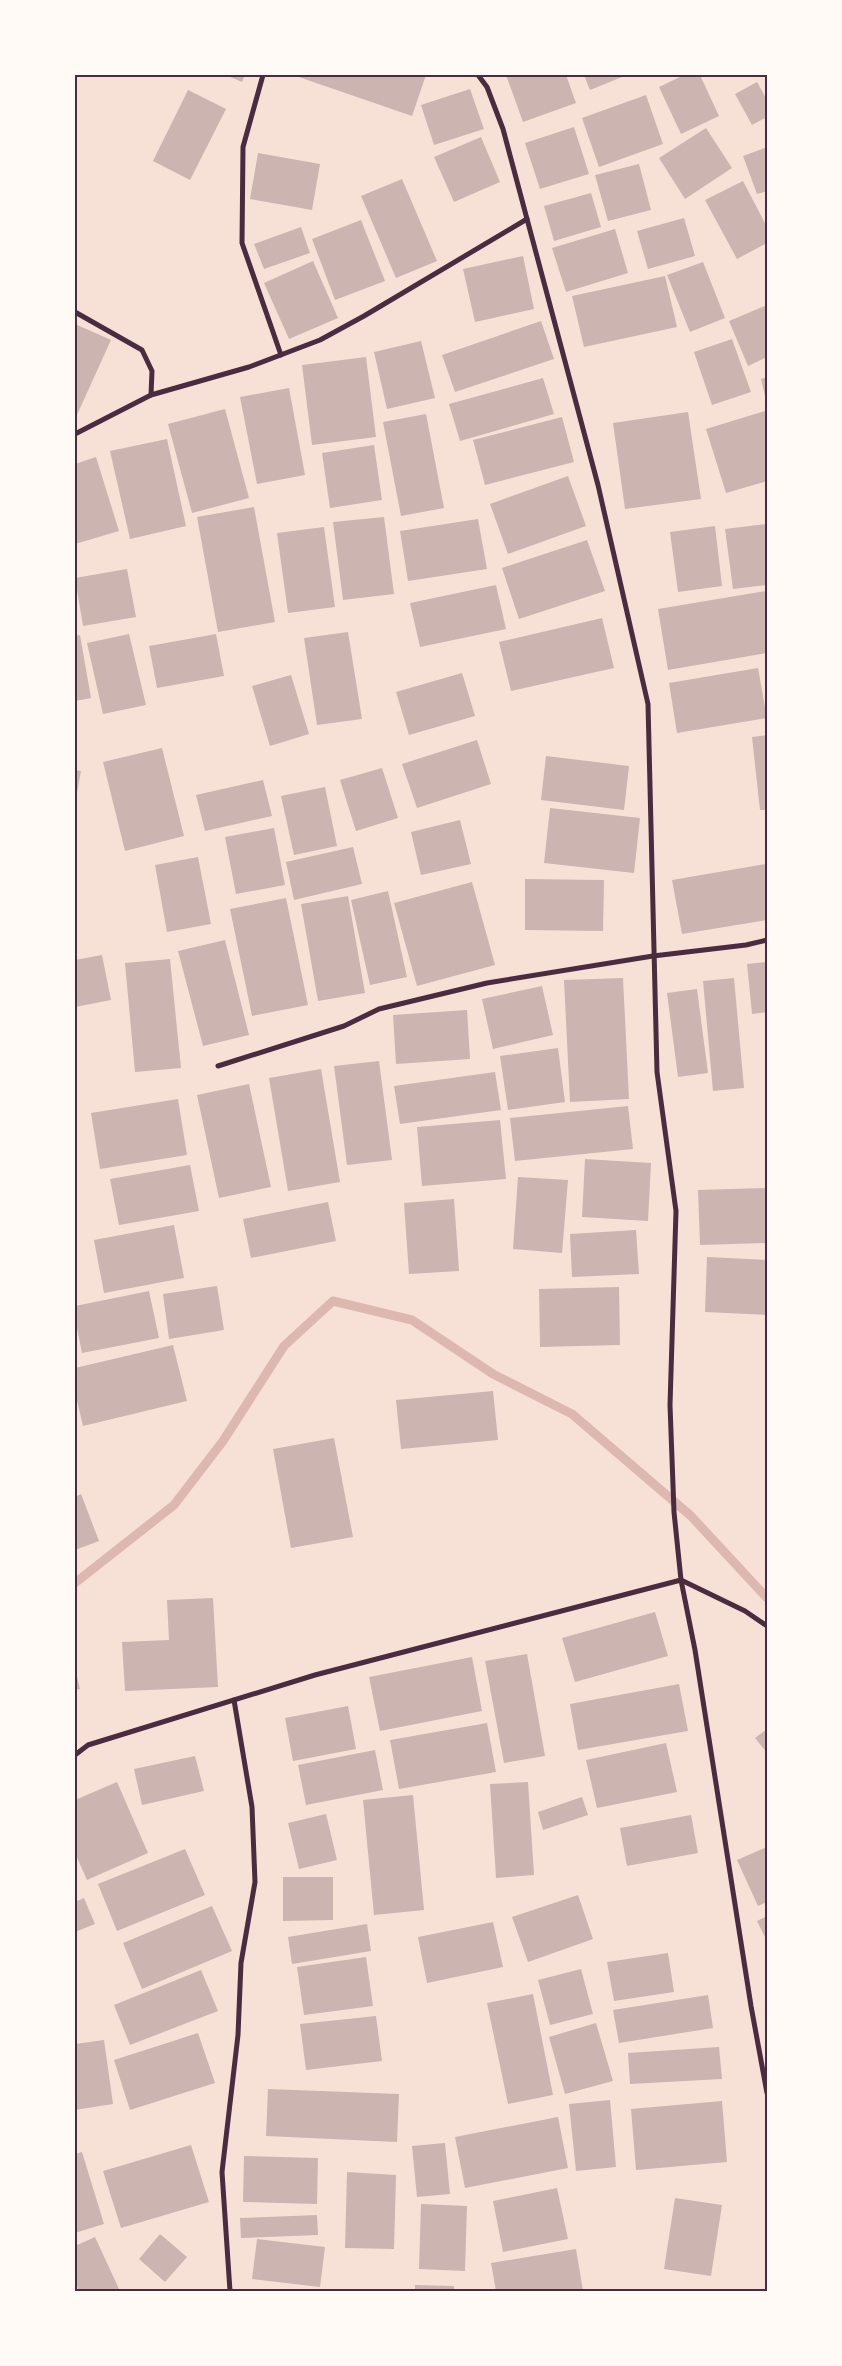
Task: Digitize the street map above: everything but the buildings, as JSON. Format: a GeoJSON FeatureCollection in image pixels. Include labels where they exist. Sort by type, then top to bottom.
{"type":"FeatureCollection","features":[{"type":"Feature","properties":{"kind":"street"},"geometry":{"type":"LineString","coordinates":[[263,75],[243,147],[242,243],[281,355]]}},
{"type":"Feature","properties":{"kind":"street"},"geometry":{"type":"LineString","coordinates":[[478,75],[487,87],[503,129],[598,485],[648,704],[657,1072],[676,1210],[670,1405],[674,1512],[681,1580],[695,1650],[751,2006],[767,2093]]}},
{"type":"Feature","properties":{"kind":"street"},"geometry":{"type":"LineString","coordinates":[[75,434],[151,395],[249,367],[320,340],[527,219]]}},
{"type":"Feature","properties":{"kind":"street"},"geometry":{"type":"LineString","coordinates":[[75,312],[142,350],[152,370],[151,395]]}},
{"type":"Feature","properties":{"kind":"street"},"geometry":{"type":"LineString","coordinates":[[218,1066],[344,1026],[379,1009],[487,983],[653,956],[746,945],[767,940]]}},
{"type":"Feature","properties":{"kind":"street"},"geometry":{"type":"LineString","coordinates":[[75,1755],[88,1745],[315,1675],[681,1580],[745,1611],[767,1626]]}},
{"type":"Feature","properties":{"kind":"street"},"geometry":{"type":"LineString","coordinates":[[230,2291],[222,2172],[238,2036],[241,1963],[255,1882],[252,1807],[234,1700]]}},
{"type":"Feature","properties":{"kind":"waterway"},"geometry":{"type":"LineString","coordinates":[[75,1583],[174,1505],[223,1441],[284,1346],[333,1301],[412,1320],[493,1374],[572,1414],[691,1516],[767,1598]]}}]}
